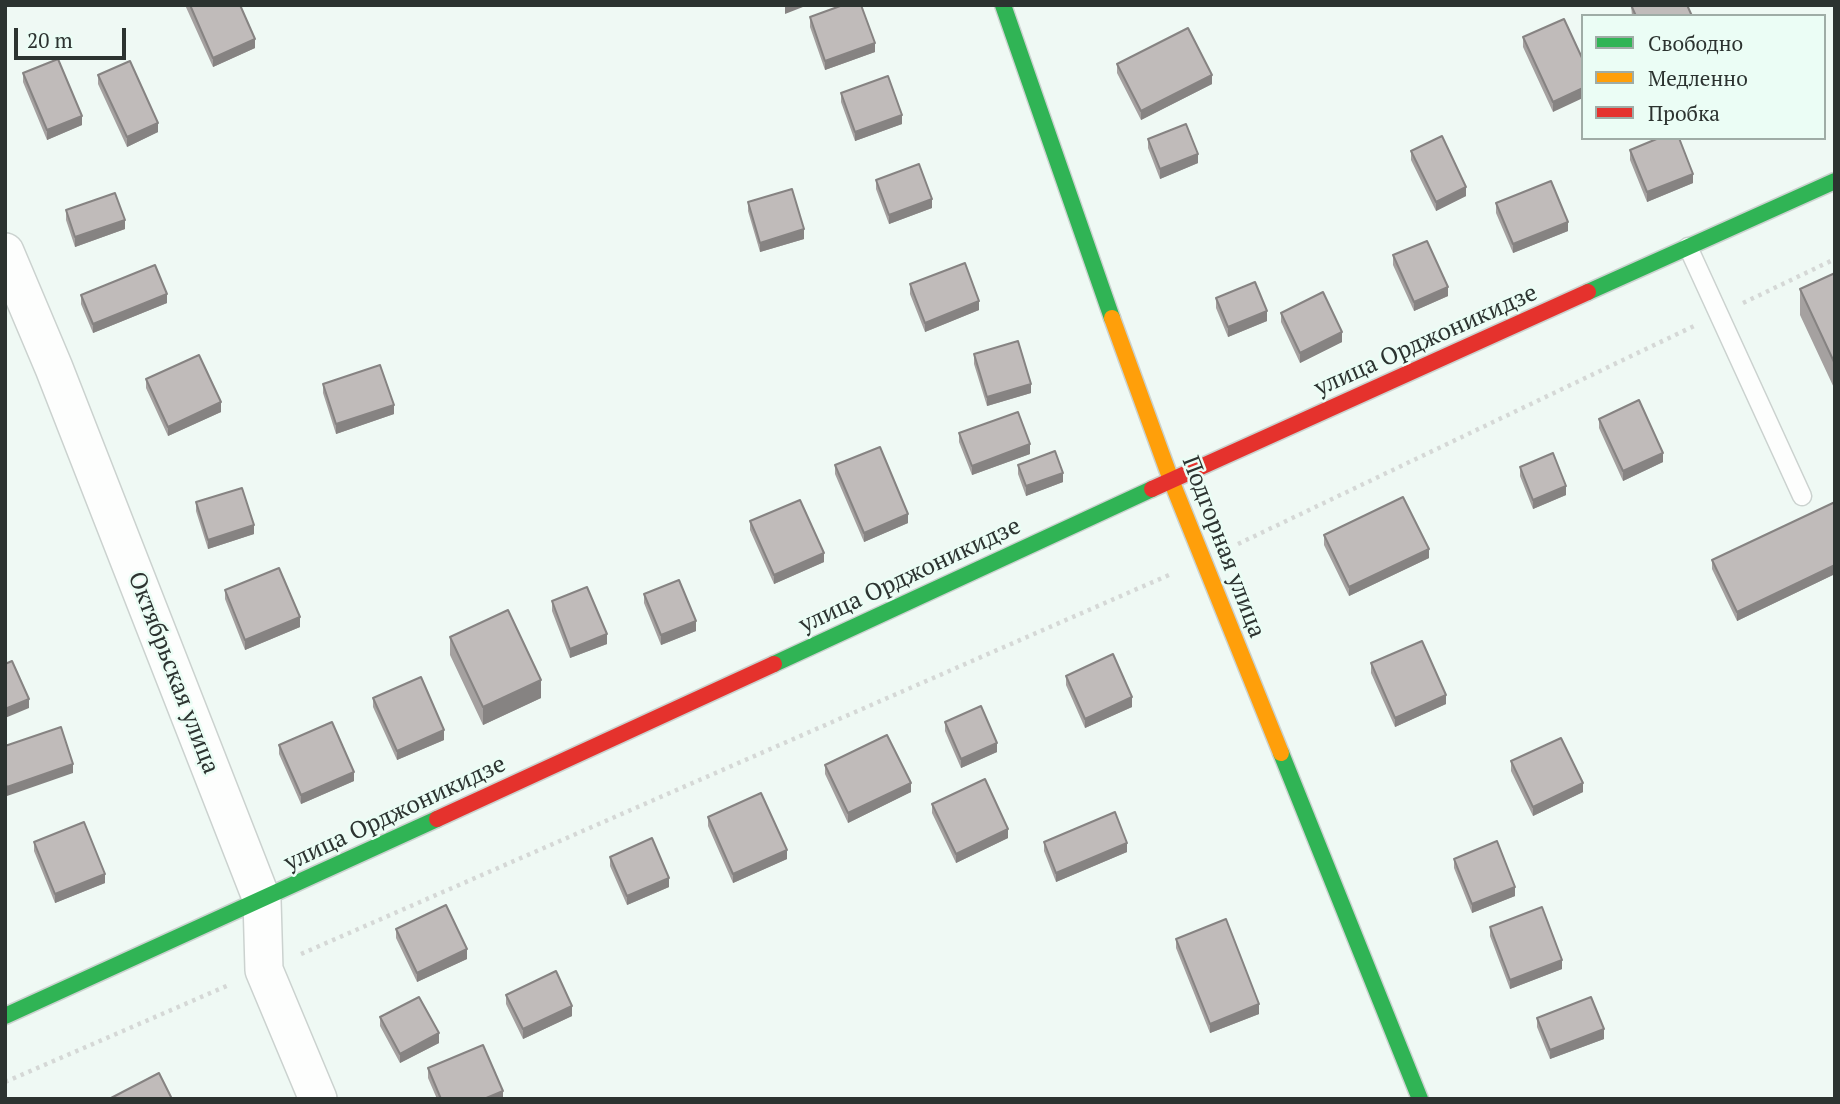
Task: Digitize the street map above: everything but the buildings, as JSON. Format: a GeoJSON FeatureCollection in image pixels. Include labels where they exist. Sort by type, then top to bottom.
{"type":"FeatureCollection","features":[{"type":"Feature","properties":{"kind":"street","name":"Подгорная улица"},"geometry":{"type":"LineString","coordinates":[[1003,5],[1171,480],[1420,1099]]}},
{"type":"Feature","properties":{"kind":"street","name":"улица Орджоникидзе"},"geometry":{"type":"LineString","coordinates":[[5,1016],[1171,480],[1835,181]]}},
{"type":"Feature","properties":{"kind":"street","name":"Октябрьская улица"},"geometry":{"type":"LineString","coordinates":[[5,253],[54,368],[262,900],[264,970],[318,1099]]}},
{"type":"Feature","properties":{"kind":"lane"},"geometry":{"type":"LineString","coordinates":[[1688,247],[1802,495]]}},
{"type":"Feature","properties":{"kind":"path"},"geometry":{"type":"LineString","coordinates":[[5,1082],[1202,561],[1835,259]]}},
{"type":"Feature","properties":{"kind":"traffic: fast"},"geometry":{"type":"LineString","coordinates":[[1003,5],[1112,318]]}},
{"type":"Feature","properties":{"kind":"traffic: fast"},"geometry":{"type":"LineString","coordinates":[[1588,292],[1835,181]]}},
{"type":"Feature","properties":{"kind":"traffic: fast"},"geometry":{"type":"LineString","coordinates":[[774,664],[1152,489]]}},
{"type":"Feature","properties":{"kind":"traffic: fast"},"geometry":{"type":"LineString","coordinates":[[1281,753],[1420,1099]]}},
{"type":"Feature","properties":{"kind":"traffic: fast"},"geometry":{"type":"LineString","coordinates":[[5,1016],[437,819]]}},
{"type":"Feature","properties":{"kind":"traffic: slow"},"geometry":{"type":"LineString","coordinates":[[1112,318],[1171,480],[1281,753]]}},
{"type":"Feature","properties":{"kind":"traffic: jam"},"geometry":{"type":"LineString","coordinates":[[1152,489],[1588,292]]}},
{"type":"Feature","properties":{"kind":"traffic: jam"},"geometry":{"type":"LineString","coordinates":[[437,819],[774,664]]}}]}
